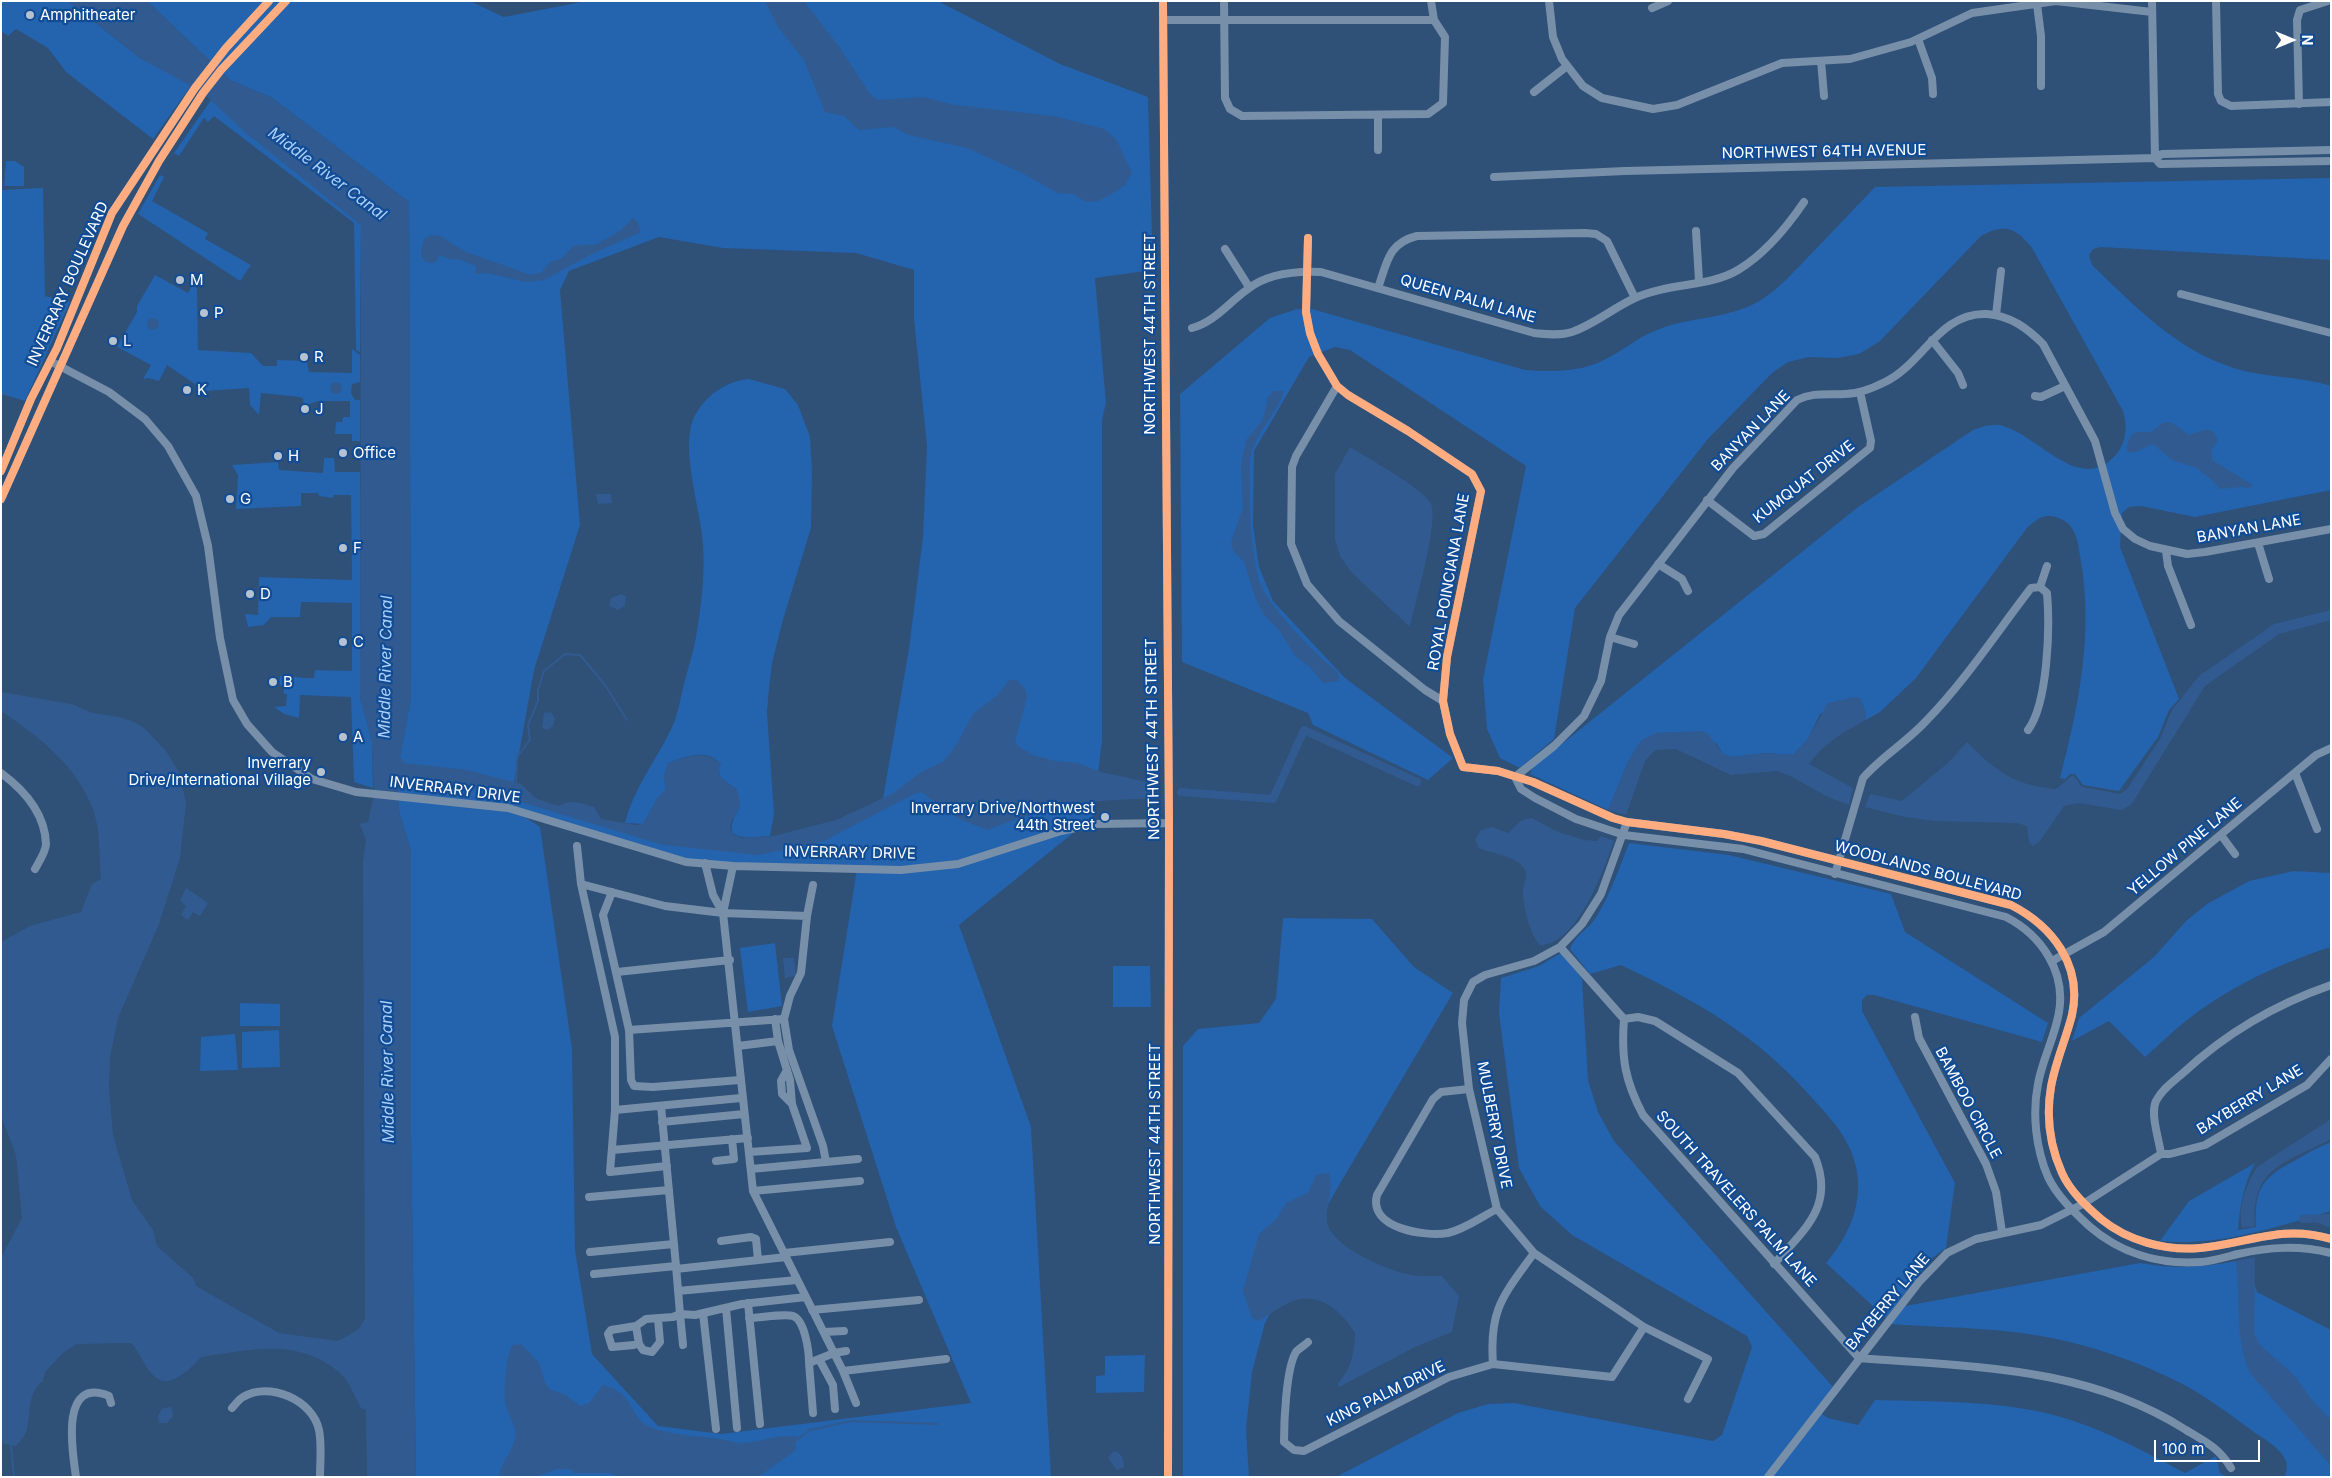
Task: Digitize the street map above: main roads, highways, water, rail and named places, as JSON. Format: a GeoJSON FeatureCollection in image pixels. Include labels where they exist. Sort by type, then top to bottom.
{"type":"FeatureCollection","features":[{"type":"Feature","properties":{"kind":"water","name":"Middle River Canal"},"geometry":{"type":"Polygon","coordinates":[[[68,1],[147,1],[230,80],[272,98],[409,202],[411,698],[400,757],[405,763],[467,770],[521,784],[537,799],[559,806],[567,802],[585,804],[594,807],[601,819],[636,825],[643,824],[658,797],[666,789],[664,777],[668,763],[696,755],[703,755],[721,765],[718,768],[721,778],[736,789],[739,796],[740,807],[731,822],[730,829],[735,835],[741,838],[774,836],[836,820],[892,794],[923,771],[943,762],[956,745],[973,714],[998,695],[1009,680],[1016,680],[1025,688],[1027,697],[1015,741],[1019,747],[1033,755],[1055,761],[1078,763],[1101,772],[1152,783],[1152,799],[1089,802],[1028,815],[988,830],[961,820],[921,792],[824,841],[759,855],[663,845],[468,786],[404,785],[398,789],[399,811],[411,851],[411,1136],[416,1477],[367,1477],[366,1410],[361,1408],[343,1375],[323,1361],[290,1350],[255,1349],[201,1357],[186,1372],[167,1381],[160,1380],[154,1376],[131,1343],[77,1344],[64,1352],[45,1372],[43,1381],[34,1391],[27,1429],[23,1438],[16,1446],[1,1443],[1,1258],[22,1218],[16,1155],[1,1116],[1,942],[30,926],[81,912],[92,884],[101,879],[97,824],[85,792],[66,764],[54,752],[1,711],[1,692],[72,704],[92,713],[119,717],[134,722],[144,728],[166,751],[179,772],[186,803],[180,858],[159,924],[118,1018],[110,1057],[109,1088],[113,1135],[132,1200],[153,1230],[157,1246],[193,1278],[196,1286],[279,1333],[338,1341],[359,1329],[365,1318],[363,862],[366,840],[360,824],[368,822],[374,794],[372,741],[360,698],[361,225],[246,133],[202,92],[140,58],[68,1]]]}},
{"type":"Feature","properties":{"kind":"water"},"geometry":{"type":"Polygon","coordinates":[[[765,1],[804,1],[840,48],[870,94],[878,100],[923,97],[955,105],[1054,116],[1104,129],[1116,139],[1132,173],[1125,185],[1110,195],[1098,201],[1086,202],[1073,194],[1058,193],[1022,173],[967,148],[908,135],[894,127],[859,130],[844,116],[825,112],[804,60],[778,27],[765,1]]]}},
{"type":"Feature","properties":{"kind":"water"},"geometry":{"type":"Polygon","coordinates":[[[633,218],[638,223],[641,232],[592,254],[544,280],[526,282],[487,273],[475,274],[476,266],[458,259],[452,260],[439,255],[438,260],[433,263],[426,262],[421,256],[421,249],[425,238],[431,235],[440,236],[466,252],[531,275],[542,272],[550,262],[562,258],[573,246],[597,244],[620,231],[633,218]]]}},
{"type":"Feature","properties":{"kind":"water"},"geometry":{"type":"Polygon","coordinates":[[[153,318],[159,324],[153,330],[147,324],[153,318]]]}},
{"type":"Feature","properties":{"kind":"water"},"geometry":{"type":"Polygon","coordinates":[[[334,382],[338,382],[342,388],[338,394],[334,394],[330,390],[330,386],[334,382]]]}},
{"type":"Feature","properties":{"kind":"water"},"geometry":{"type":"Polygon","coordinates":[[[1274,391],[1284,391],[1278,406],[1256,441],[1251,453],[1250,463],[1251,522],[1258,577],[1262,588],[1280,614],[1317,654],[1338,672],[1339,681],[1323,683],[1309,666],[1295,656],[1279,630],[1264,615],[1255,597],[1244,562],[1233,551],[1231,542],[1243,508],[1241,465],[1246,440],[1263,420],[1268,397],[1274,391]]]}},
{"type":"Feature","properties":{"kind":"water"},"geometry":{"type":"Polygon","coordinates":[[[2164,422],[2172,423],[2189,435],[2207,429],[2214,432],[2218,440],[2212,449],[2212,460],[2253,485],[2250,488],[2220,489],[2197,468],[2172,460],[2153,444],[2133,453],[2127,451],[2131,435],[2137,432],[2151,432],[2164,422]]]}},
{"type":"Feature","properties":{"kind":"water"},"geometry":{"type":"Polygon","coordinates":[[[1350,447],[1406,482],[1426,497],[1431,504],[1433,513],[1432,527],[1410,627],[1352,573],[1340,556],[1335,539],[1335,474],[1350,447]]]}},
{"type":"Feature","properties":{"kind":"water"},"geometry":{"type":"Polygon","coordinates":[[[596,494],[611,494],[612,503],[598,504],[596,494]]]}},
{"type":"Feature","properties":{"kind":"water"},"geometry":{"type":"Polygon","coordinates":[[[621,594],[626,596],[625,606],[618,610],[609,606],[611,598],[621,594]]]}},
{"type":"Feature","properties":{"kind":"water"},"geometry":{"type":"Polygon","coordinates":[[[2331,610],[2331,620],[2279,634],[2205,686],[2131,805],[2121,810],[2079,803],[2064,806],[2040,841],[2033,846],[2029,842],[2027,826],[2017,823],[1935,821],[1905,817],[1865,807],[1870,794],[1902,801],[1948,763],[1967,742],[1997,769],[2028,784],[2056,789],[2073,775],[2082,787],[2120,794],[2127,789],[2160,739],[2172,710],[2199,676],[2274,624],[2331,610]]]}},
{"type":"Feature","properties":{"kind":"water"},"geometry":{"type":"Polygon","coordinates":[[[1854,697],[1860,698],[1866,713],[1866,720],[1835,739],[1821,750],[1809,764],[1853,788],[1849,805],[1826,796],[1777,771],[1731,775],[1676,749],[1655,750],[1645,761],[1626,815],[1608,810],[1628,762],[1638,745],[1644,739],[1657,733],[1701,731],[1708,734],[1723,754],[1732,757],[1766,753],[1793,755],[1808,739],[1828,703],[1854,697]]]}},
{"type":"Feature","properties":{"kind":"water"},"geometry":{"type":"Polygon","coordinates":[[[551,712],[555,719],[553,726],[547,730],[542,728],[544,713],[551,712]]]}},
{"type":"Feature","properties":{"kind":"water"},"geometry":{"type":"Polygon","coordinates":[[[1532,818],[1558,832],[1584,840],[1597,841],[1601,836],[1614,841],[1596,887],[1577,920],[1566,933],[1554,941],[1540,945],[1531,929],[1524,906],[1523,890],[1526,875],[1523,867],[1510,858],[1479,848],[1475,840],[1481,830],[1492,827],[1508,833],[1522,820],[1532,818]]]}},
{"type":"Feature","properties":{"kind":"water"},"geometry":{"type":"Polygon","coordinates":[[[186,888],[208,903],[200,916],[193,912],[188,920],[181,915],[186,906],[180,900],[186,888]]]}},
{"type":"Feature","properties":{"kind":"water"},"geometry":{"type":"Polygon","coordinates":[[[783,958],[794,958],[796,976],[785,978],[783,958]]]}},
{"type":"Feature","properties":{"kind":"water"},"geometry":{"type":"Polygon","coordinates":[[[2331,1119],[2331,1139],[2286,1161],[2265,1178],[2259,1190],[2255,1206],[2255,1226],[2242,1228],[2242,1204],[2250,1180],[2257,1167],[2331,1119]]]}},
{"type":"Feature","properties":{"kind":"water"},"geometry":{"type":"Polygon","coordinates":[[[1329,1174],[1331,1185],[1327,1220],[1336,1238],[1358,1254],[1382,1266],[1413,1275],[1442,1276],[1459,1296],[1452,1332],[1417,1346],[1339,1387],[1338,1383],[1346,1372],[1353,1354],[1355,1333],[1337,1311],[1321,1301],[1303,1299],[1289,1303],[1259,1321],[1252,1318],[1243,1291],[1259,1234],[1277,1218],[1286,1203],[1308,1193],[1316,1175],[1329,1174]]]}},
{"type":"Feature","properties":{"kind":"water"},"geometry":{"type":"Polygon","coordinates":[[[2331,1215],[2331,1228],[2310,1220],[2331,1215]]]}},
{"type":"Feature","properties":{"kind":"water"},"geometry":{"type":"Polygon","coordinates":[[[2255,1257],[2254,1333],[2260,1345],[2295,1376],[2311,1399],[2331,1420],[2331,1466],[2250,1373],[2245,1360],[2240,1332],[2236,1261],[2255,1257]]]}},
{"type":"Feature","properties":{"kind":"water"},"geometry":{"type":"Polygon","coordinates":[[[521,1344],[539,1363],[545,1383],[551,1390],[564,1394],[580,1406],[589,1403],[603,1385],[614,1389],[627,1399],[638,1417],[650,1427],[678,1434],[717,1438],[739,1443],[756,1442],[783,1436],[798,1437],[799,1440],[795,1442],[796,1450],[758,1477],[620,1477],[610,1473],[574,1473],[570,1469],[558,1469],[533,1477],[496,1477],[499,1475],[512,1448],[516,1434],[506,1407],[505,1381],[508,1357],[512,1345],[521,1344]]]}},
{"type":"Feature","properties":{"kind":"water"},"geometry":{"type":"Polygon","coordinates":[[[172,1408],[173,1416],[167,1423],[159,1423],[158,1416],[162,1409],[172,1408]]]}},
{"type":"Feature","properties":{"kind":"water"},"geometry":{"type":"Polygon","coordinates":[[[1114,1451],[1121,1455],[1124,1461],[1124,1467],[1117,1470],[1108,1458],[1114,1451]]]}},
{"type":"Feature","properties":{"kind":"waterway"},"geometry":{"type":"LineString","coordinates":[[516,784],[517,757],[530,740],[528,725],[538,701],[538,690],[544,671],[565,654],[580,655],[605,685],[627,720]]}},
{"type":"Feature","properties":{"kind":"waterway"},"geometry":{"type":"LineString","coordinates":[[1181,792],[1273,799],[1304,730],[1417,782]]}},
{"type":"Feature","properties":{"kind":"waterway"},"geometry":{"type":"LineString","coordinates":[[2303,1219],[2331,1218]]}},
{"type":"Feature","properties":{"kind":"waterway"},"geometry":{"type":"LineString","coordinates":[[799,1438],[810,1430],[852,1421],[938,1424]]}},
{"type":"Feature","properties":{"kind":"waterway"},"geometry":{"type":"LineString","coordinates":[[11,1446],[14,1477]]}},
{"type":"Feature","properties":{"kind":"place","name":"Amphitheater"},"geometry":{"type":"Point","coordinates":[30,15]}},
{"type":"Feature","properties":{"kind":"place","name":"M"},"geometry":{"type":"Point","coordinates":[180,280]}},
{"type":"Feature","properties":{"kind":"place","name":"P"},"geometry":{"type":"Point","coordinates":[204,313]}},
{"type":"Feature","properties":{"kind":"place","name":"L"},"geometry":{"type":"Point","coordinates":[113,341]}},
{"type":"Feature","properties":{"kind":"place","name":"R"},"geometry":{"type":"Point","coordinates":[304,357]}},
{"type":"Feature","properties":{"kind":"place","name":"K"},"geometry":{"type":"Point","coordinates":[187,390]}},
{"type":"Feature","properties":{"kind":"place","name":"J"},"geometry":{"type":"Point","coordinates":[305,409]}},
{"type":"Feature","properties":{"kind":"place","name":"Office"},"geometry":{"type":"Point","coordinates":[343,453]}},
{"type":"Feature","properties":{"kind":"place","name":"H"},"geometry":{"type":"Point","coordinates":[278,456]}},
{"type":"Feature","properties":{"kind":"place","name":"G"},"geometry":{"type":"Point","coordinates":[230,499]}},
{"type":"Feature","properties":{"kind":"place","name":"F"},"geometry":{"type":"Point","coordinates":[343,548]}},
{"type":"Feature","properties":{"kind":"place","name":"D"},"geometry":{"type":"Point","coordinates":[250,594]}},
{"type":"Feature","properties":{"kind":"place","name":"C"},"geometry":{"type":"Point","coordinates":[343,642]}},
{"type":"Feature","properties":{"kind":"place","name":"B"},"geometry":{"type":"Point","coordinates":[273,682]}},
{"type":"Feature","properties":{"kind":"place","name":"A"},"geometry":{"type":"Point","coordinates":[343,737]}},
{"type":"Feature","properties":{"kind":"place","name":"Inverrary Drive/International Village"},"geometry":{"type":"Point","coordinates":[321,772]}},
{"type":"Feature","properties":{"kind":"place","name":"Inverrary Drive/Northwest 44th Street"},"geometry":{"type":"Point","coordinates":[1105,817]}}]}
